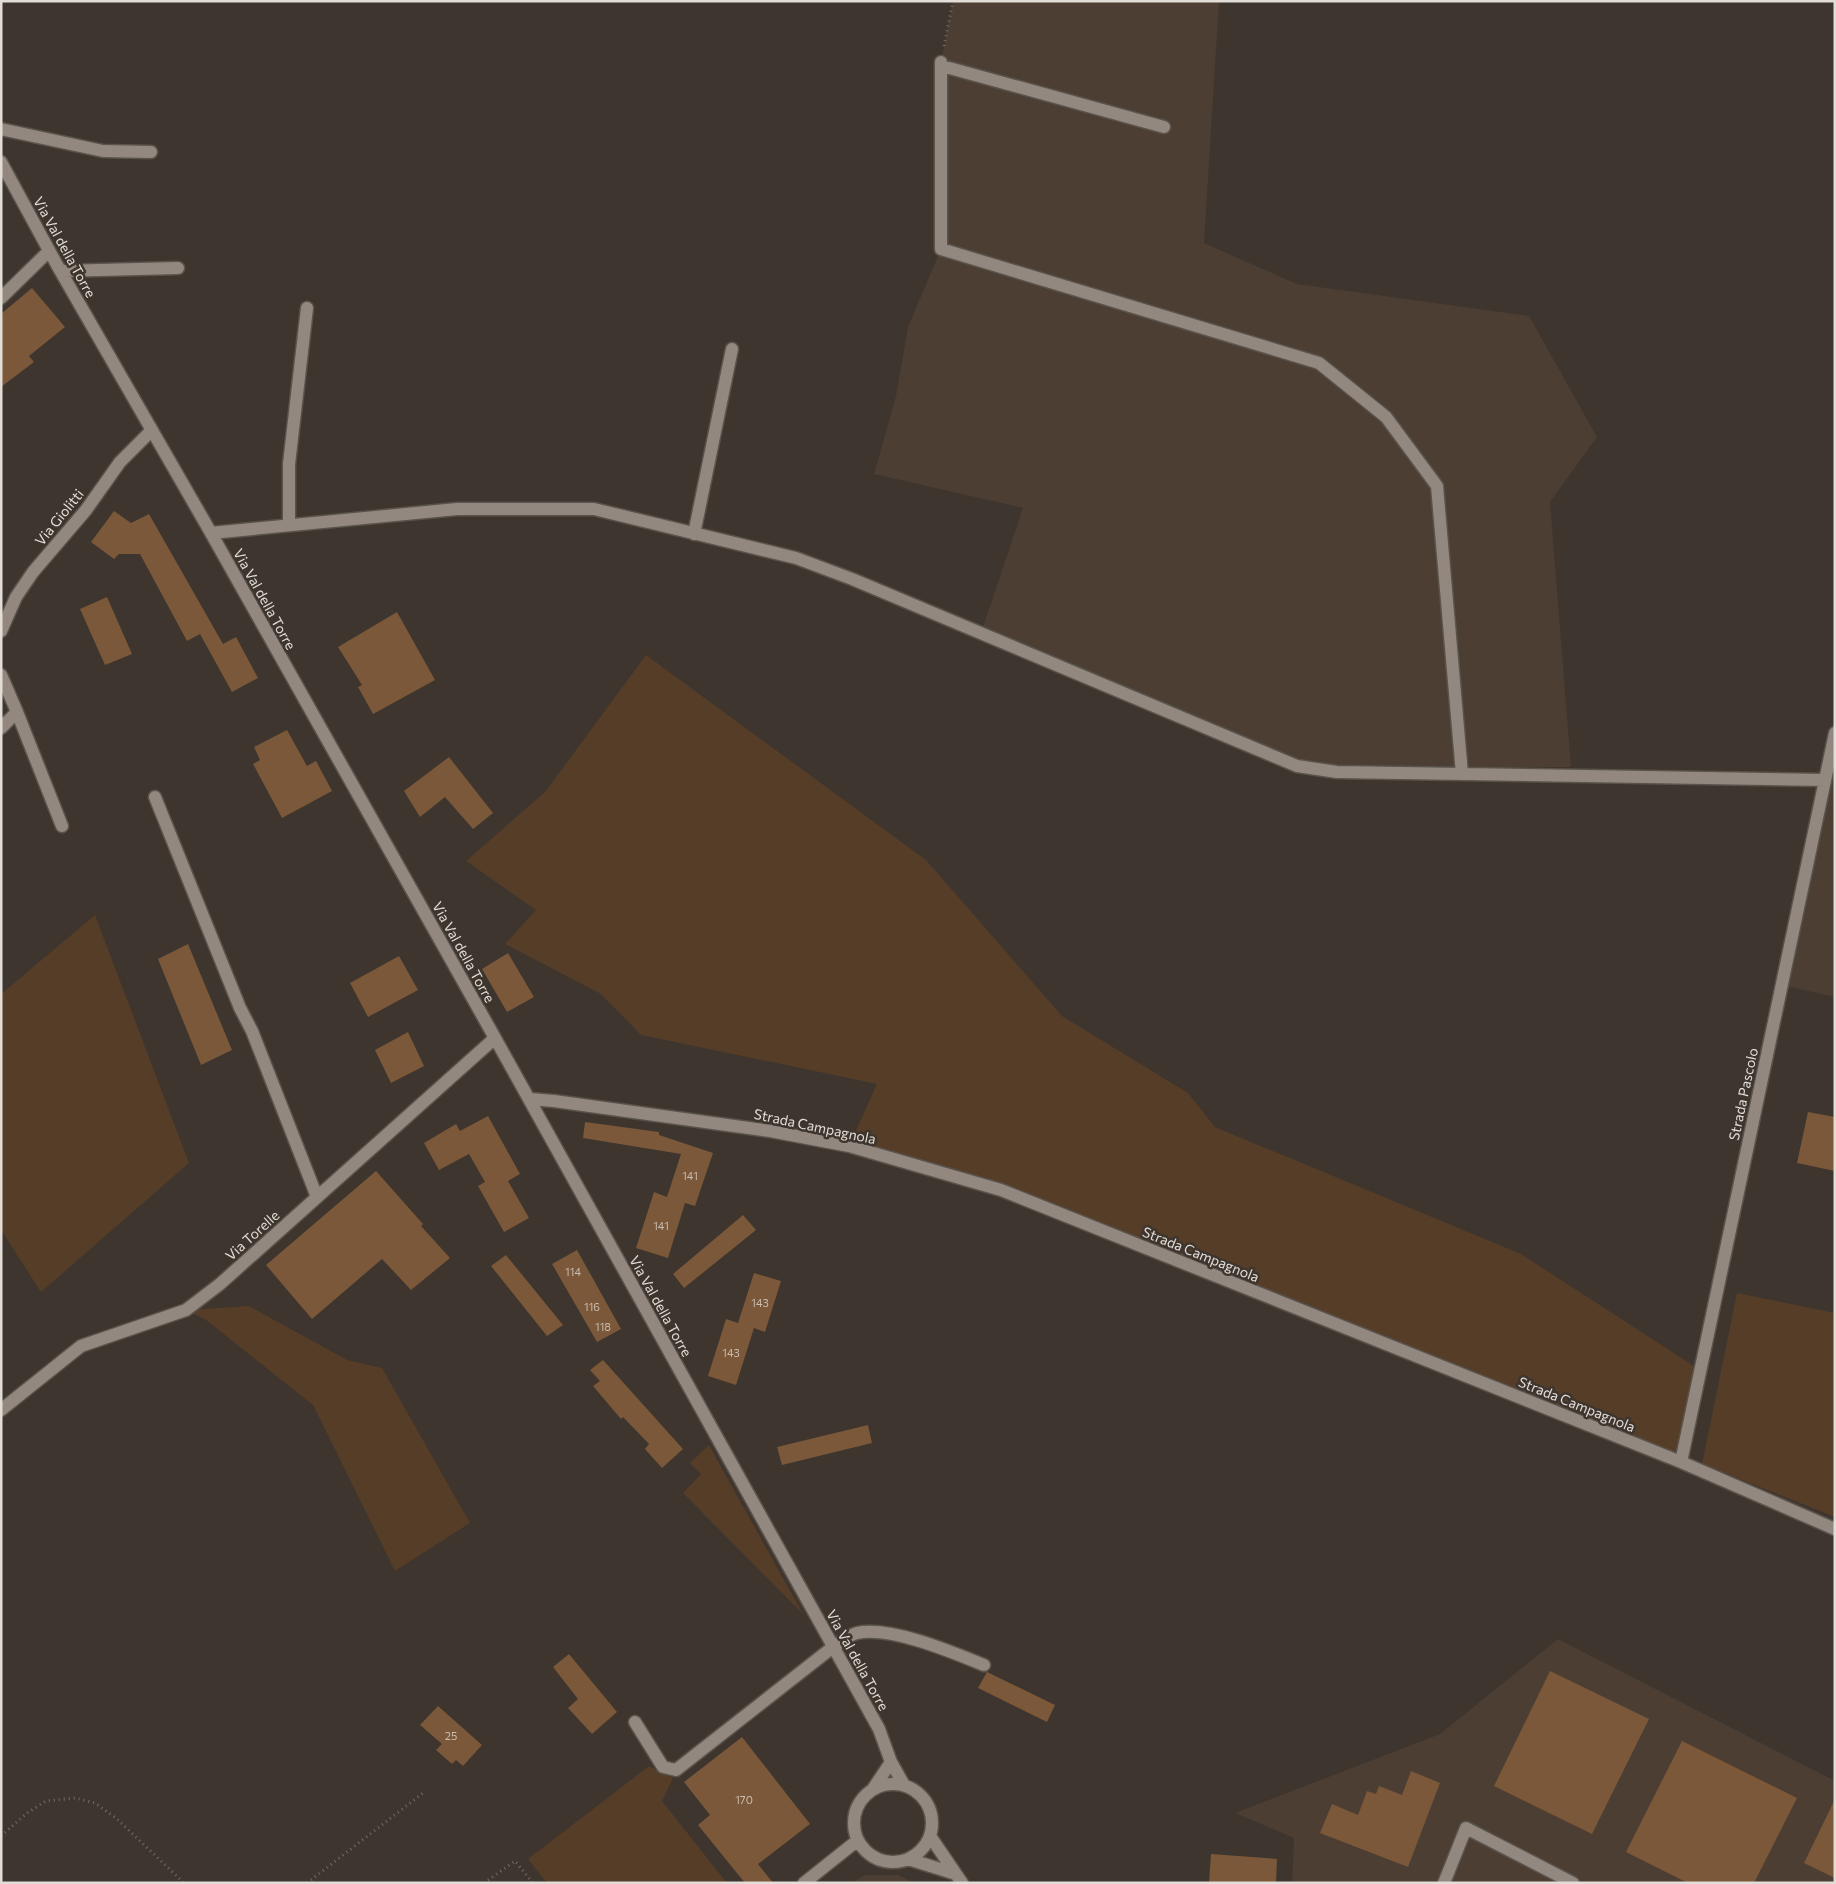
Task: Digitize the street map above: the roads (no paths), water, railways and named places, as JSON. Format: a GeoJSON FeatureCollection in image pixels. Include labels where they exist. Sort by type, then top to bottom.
{"type":"FeatureCollection","features":[{"type":"Feature","properties":{"kind":"street"},"geometry":{"type":"LineString","coordinates":[[1164,127],[941,64],[941,249],[1318,363],[1386,417],[1437,486],[1462,774]]}},
{"type":"Feature","properties":{"kind":"street"},"geometry":{"type":"LineString","coordinates":[[1,129],[103,151],[151,152]]}},
{"type":"Feature","properties":{"kind":"street","name":"Via Val della Torre"},"geometry":{"type":"LineString","coordinates":[[1,162],[60,271],[211,533],[530,1100],[879,1729],[891,1762],[904,1785]]}},
{"type":"Feature","properties":{"kind":"street"},"geometry":{"type":"LineString","coordinates":[[1,298],[49,251]]}},
{"type":"Feature","properties":{"kind":"street"},"geometry":{"type":"LineString","coordinates":[[60,271],[178,268]]}},
{"type":"Feature","properties":{"kind":"street"},"geometry":{"type":"LineString","coordinates":[[289,525],[289,464],[307,308]]}},
{"type":"Feature","properties":{"kind":"street"},"geometry":{"type":"LineString","coordinates":[[694,534],[732,349]]}},
{"type":"Feature","properties":{"kind":"street","name":"Via Giolitti"},"geometry":{"type":"LineString","coordinates":[[3,625],[16,597],[33,572],[86,510],[120,462],[152,430]]}},
{"type":"Feature","properties":{"kind":"street"},"geometry":{"type":"LineString","coordinates":[[211,533],[457,509],[594,509],[796,558],[852,579],[1297,766],[1337,772],[1825,780]]}},
{"type":"Feature","properties":{"kind":"street"},"geometry":{"type":"LineString","coordinates":[[1,675],[62,826]]}},
{"type":"Feature","properties":{"kind":"street"},"geometry":{"type":"LineString","coordinates":[[1,728],[17,712]]}},
{"type":"Feature","properties":{"kind":"street","name":"Strada Pascolo"},"geometry":{"type":"LineString","coordinates":[[1680,1462],[1835,733]]}},
{"type":"Feature","properties":{"kind":"street"},"geometry":{"type":"LineString","coordinates":[[155,797],[240,1008],[252,1031],[317,1197]]}},
{"type":"Feature","properties":{"kind":"street","name":"Via Torelle"},"geometry":{"type":"LineString","coordinates":[[1,1410],[81,1346],[186,1310],[220,1284],[495,1038]]}},
{"type":"Feature","properties":{"kind":"street","name":"Strada Campagnola"},"geometry":{"type":"LineString","coordinates":[[530,1100],[554,1101],[770,1130],[849,1146],[1001,1190],[1680,1462],[1835,1529]]}},
{"type":"Feature","properties":{"kind":"street"},"geometry":{"type":"LineString","coordinates":[[635,1722],[663,1767],[676,1770],[833,1647],[856,1633],[880,1633],[935,1644],[984,1665]]}},
{"type":"Feature","properties":{"kind":"street"},"geometry":{"type":"LineString","coordinates":[[874,1789],[891,1762]]}},
{"type":"Feature","properties":{"kind":"street"},"geometry":{"type":"LineString","coordinates":[[883,1785],[904,1785],[916,1790],[925,1799],[931,1810],[933,1823],[930,1836],[918,1854],[897,1862],[885,1861],[874,1857],[865,1850],[858,1840],[855,1829],[856,1812],[864,1796],[874,1789],[883,1785]]}},
{"type":"Feature","properties":{"kind":"street"},"geometry":{"type":"LineString","coordinates":[[1444,1883],[1466,1828],[1573,1883]]}},
{"type":"Feature","properties":{"kind":"street"},"geometry":{"type":"LineString","coordinates":[[930,1836],[959,1878]]}},
{"type":"Feature","properties":{"kind":"street"},"geometry":{"type":"LineString","coordinates":[[804,1883],[858,1840]]}},
{"type":"Feature","properties":{"kind":"street"},"geometry":{"type":"LineString","coordinates":[[908,1859],[959,1878]]}}]}
